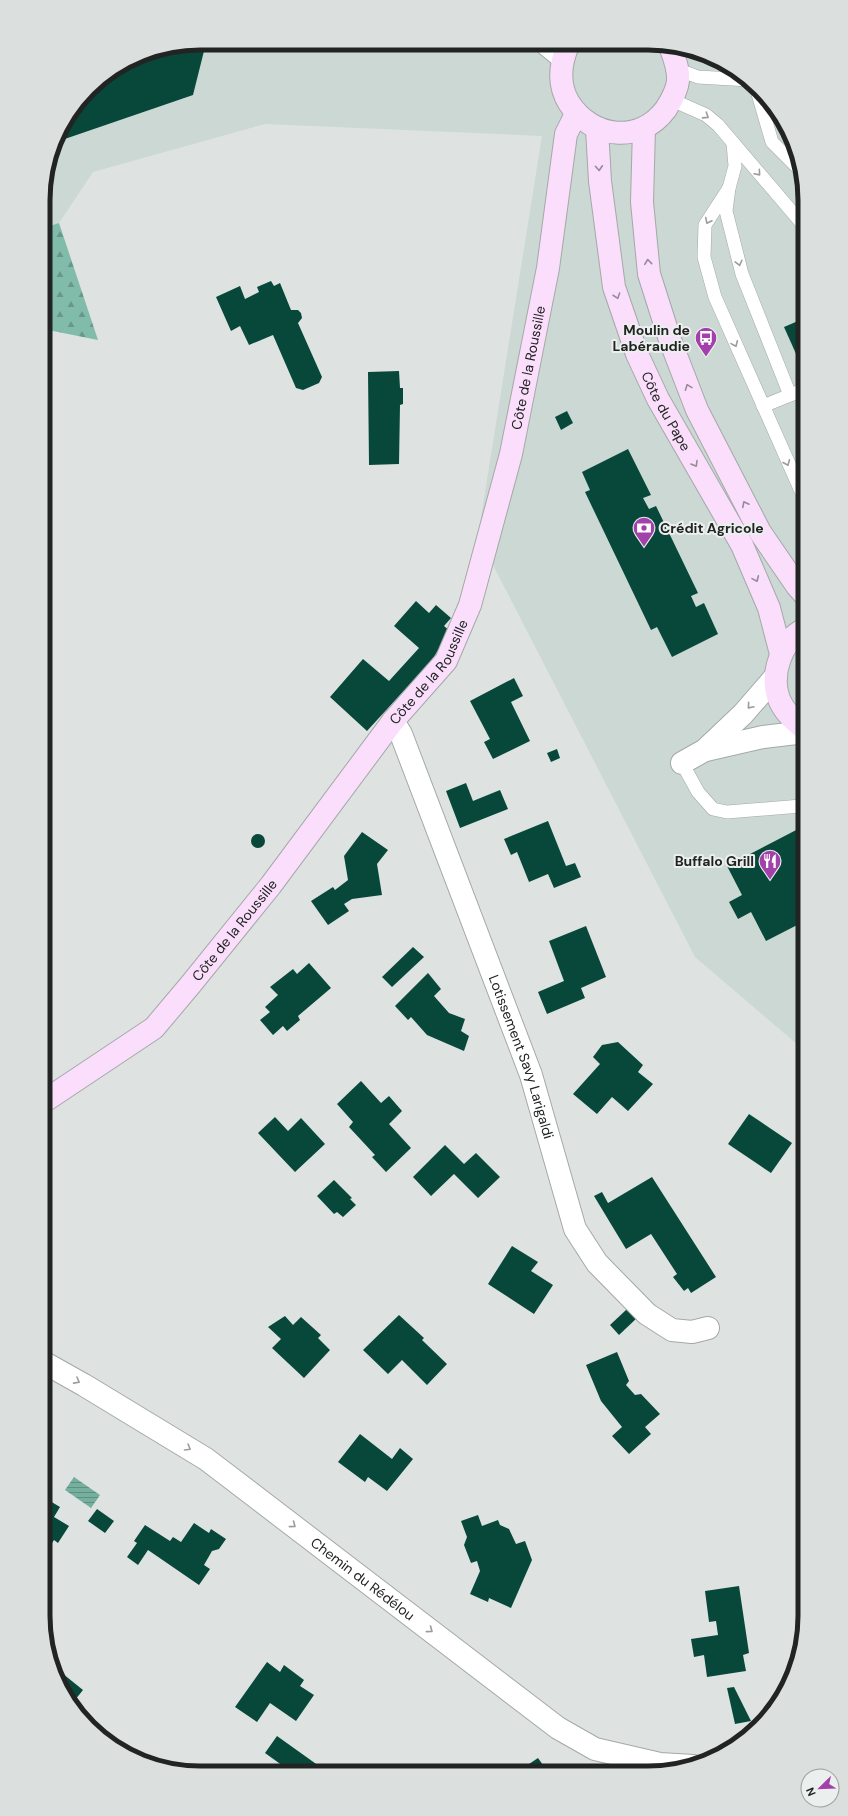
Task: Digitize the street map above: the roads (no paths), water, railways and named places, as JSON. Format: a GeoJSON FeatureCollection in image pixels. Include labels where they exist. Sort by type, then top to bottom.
{"type":"FeatureCollection","features":[{"type":"Feature","properties":{"kind":"street"},"geometry":{"type":"LineString","coordinates":[[560,50],[561,78],[566,97],[576,114],[596,129],[612,132],[629,132],[644,128],[660,116],[672,100],[678,81],[676,60],[673,52]]}},
{"type":"Feature","properties":{"kind":"street","name":"Côte de la Roussille"},"geometry":{"type":"LineString","coordinates":[[50,1097],[154,1028],[271,885],[393,722],[446,661],[470,606],[511,454],[548,268],[566,134],[576,114]]}},
{"type":"Feature","properties":{"kind":"street","name":"Côte du Pape"},"geometry":{"type":"LineString","coordinates":[[644,128],[642,202],[649,274],[670,340],[697,410],[760,532],[798,587]]}},
{"type":"Feature","properties":{"kind":"street","name":"Côte du Pape"},"geometry":{"type":"LineString","coordinates":[[596,129],[600,181],[614,287],[637,354],[658,399],[742,545],[769,608],[781,654]]}},
{"type":"Feature","properties":{"kind":"street"},"geometry":{"type":"LineString","coordinates":[[798,635],[790,641],[781,654],[776,676],[779,698],[790,718],[798,725]]}},
{"type":"Feature","properties":{"kind":"street"},"geometry":{"type":"LineString","coordinates":[[705,750],[743,714],[776,676]]}},
{"type":"Feature","properties":{"kind":"street","name":"Lotissement Savy Larigaldi"},"geometry":{"type":"LineString","coordinates":[[393,722],[401,734],[531,1075],[575,1229],[597,1263],[647,1314],[672,1330],[692,1332],[708,1328]]}},
{"type":"Feature","properties":{"kind":"street"},"geometry":{"type":"LineString","coordinates":[[682,762],[705,750],[763,737],[798,732]]}},
{"type":"Feature","properties":{"kind":"street","name":"Chemin du Rédélou"},"geometry":{"type":"LineString","coordinates":[[50,1366],[206,1459],[558,1728],[595,1749],[660,1764],[670,1765]]}},
{"type":"Feature","properties":{"kind":"lane"},"geometry":{"type":"LineString","coordinates":[[676,69],[698,77],[737,79]]}},
{"type":"Feature","properties":{"kind":"lane"},"geometry":{"type":"LineString","coordinates":[[672,100],[706,115],[718,125],[798,219]]}},
{"type":"Feature","properties":{"kind":"lane"},"geometry":{"type":"LineString","coordinates":[[760,100],[772,142],[794,164]]}},
{"type":"Feature","properties":{"kind":"lane"},"geometry":{"type":"LineString","coordinates":[[733,143],[735,166],[729,188],[726,211],[742,274],[790,395]]}},
{"type":"Feature","properties":{"kind":"lane"},"geometry":{"type":"LineString","coordinates":[[729,188],[705,225],[704,257],[715,297],[798,484]]}},
{"type":"Feature","properties":{"kind":"lane"},"geometry":{"type":"LineString","coordinates":[[763,406],[798,391]]}},
{"type":"Feature","properties":{"kind":"lane"},"geometry":{"type":"LineString","coordinates":[[682,762],[698,792],[713,809],[727,812],[777,806],[798,806]]}},
{"type":"Feature","properties":{"kind":"place","name":"Moulin de Labéraudie"},"geometry":{"type":"Point","coordinates":[706,358]}},
{"type":"Feature","properties":{"kind":"place","name":"Crédit Agricole"},"geometry":{"type":"Point","coordinates":[644,548]}},
{"type":"Feature","properties":{"kind":"place","name":"Buffalo Grill"},"geometry":{"type":"Point","coordinates":[770,880]}}]}
